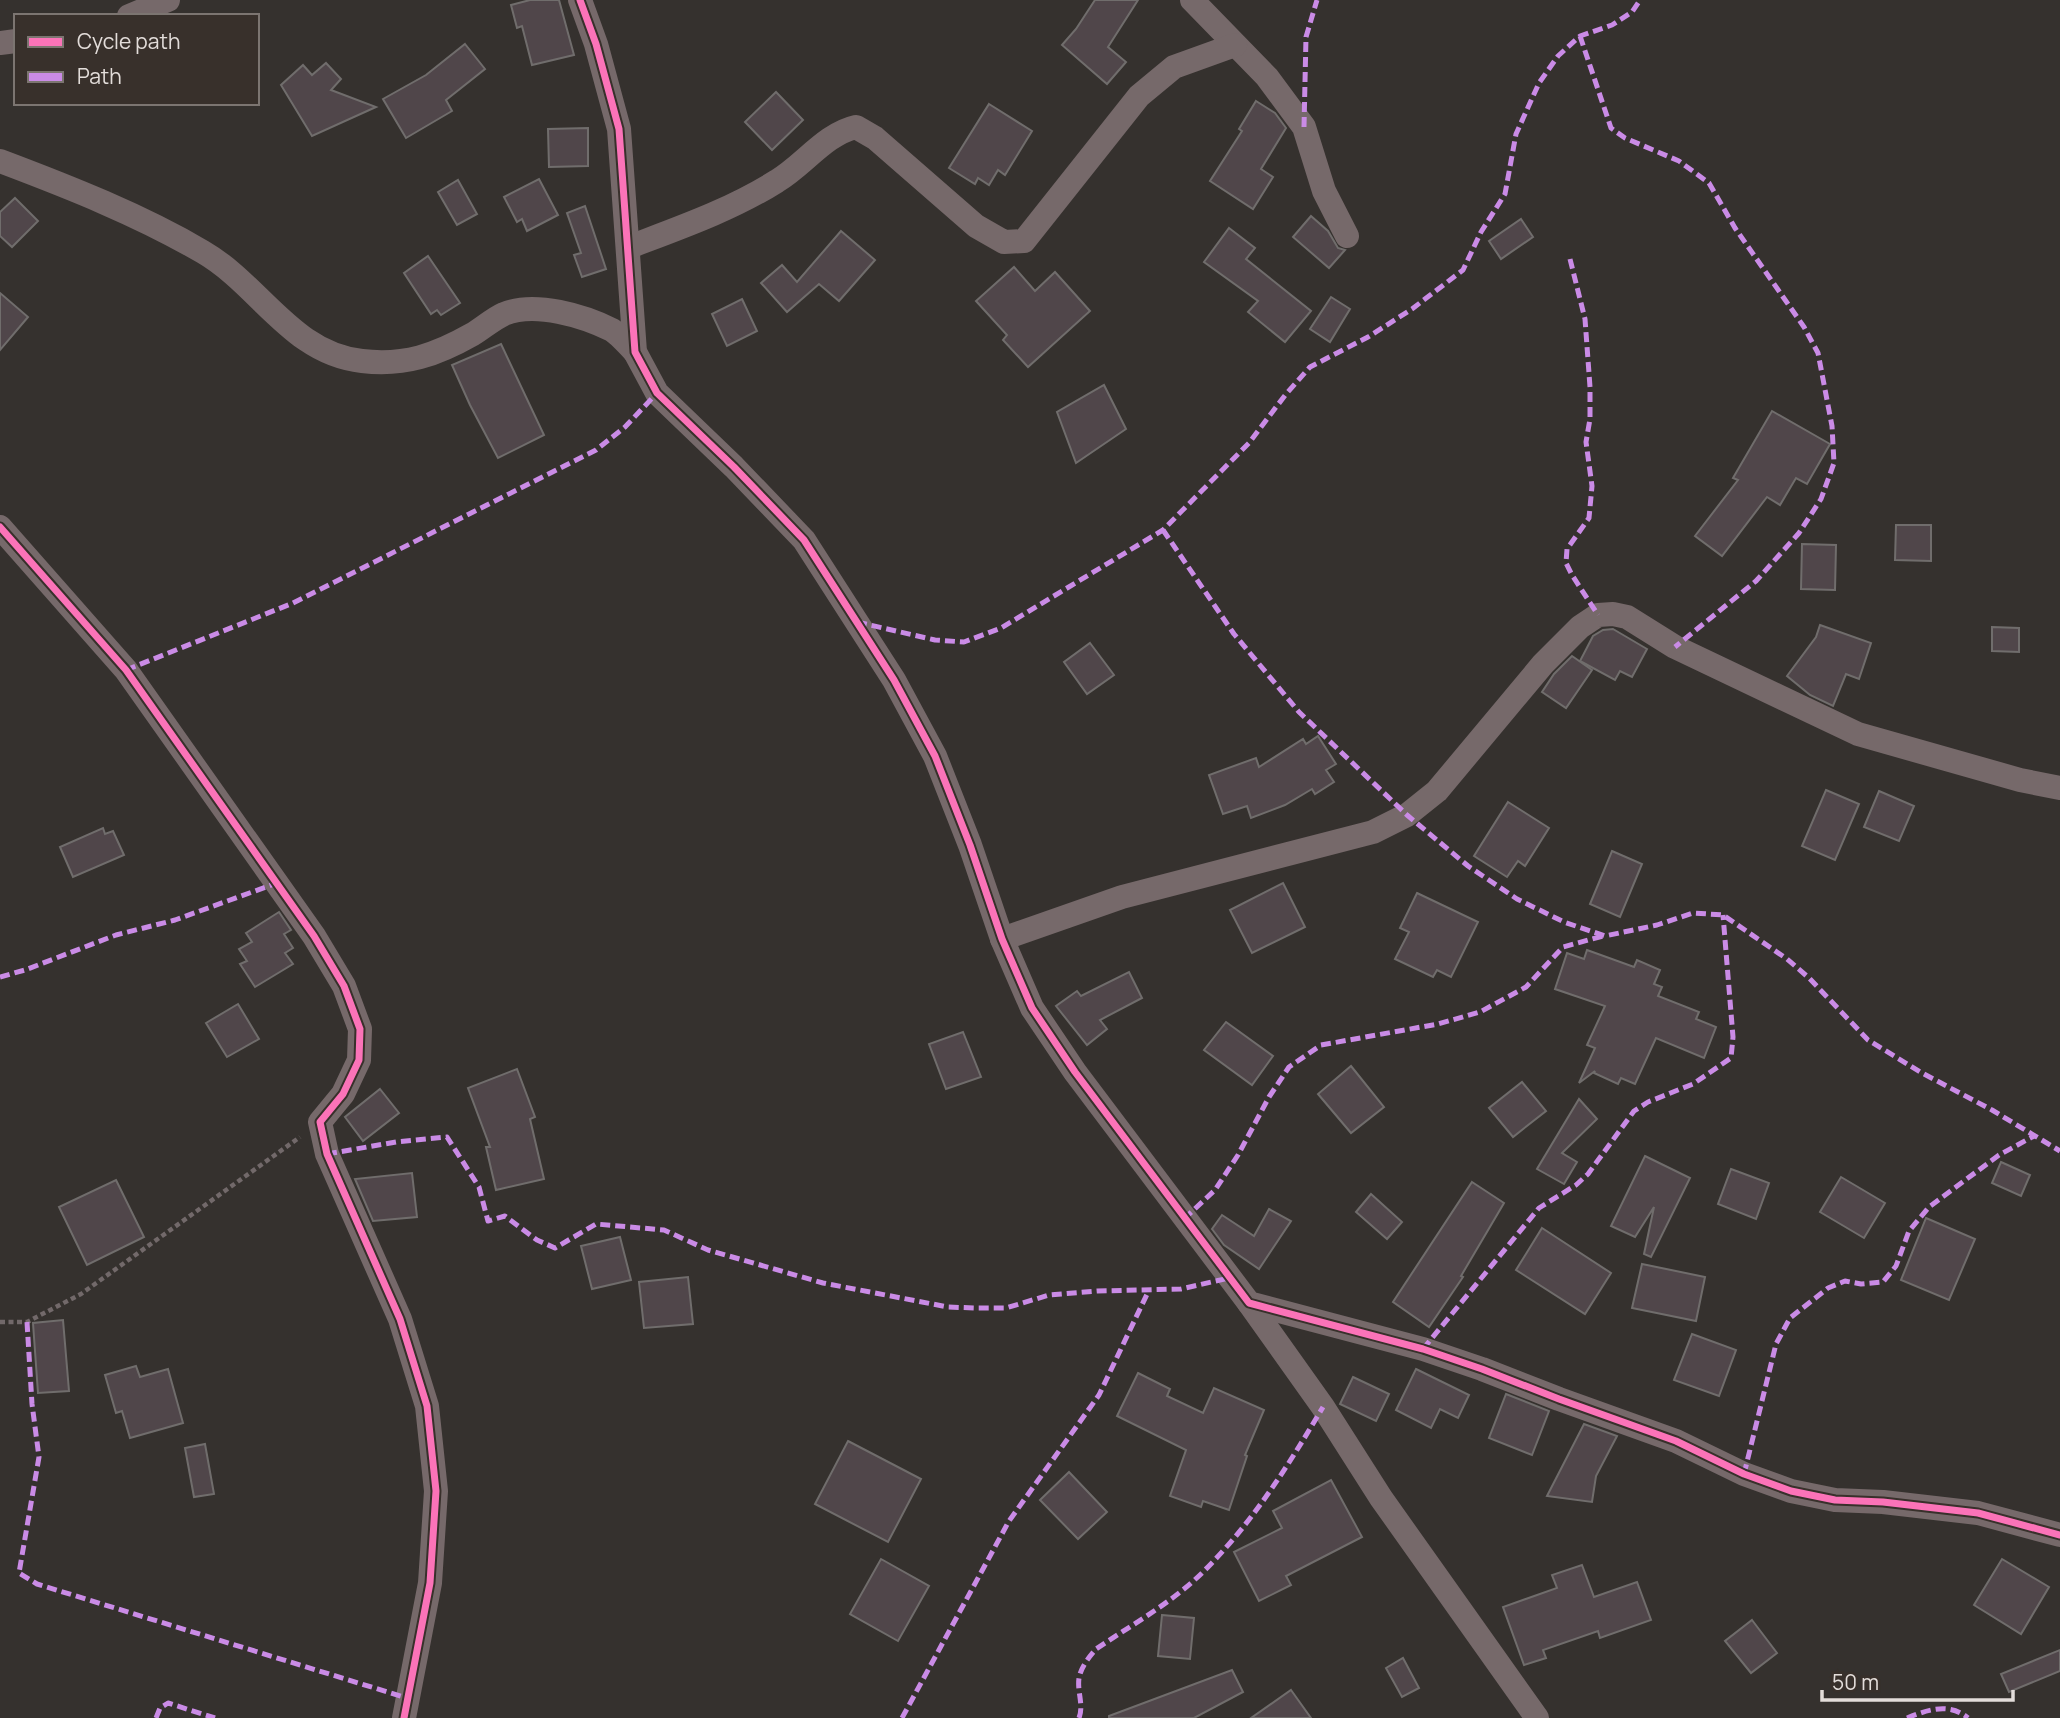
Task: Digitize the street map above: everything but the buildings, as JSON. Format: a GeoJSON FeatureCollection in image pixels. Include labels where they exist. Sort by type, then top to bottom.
{"type":"FeatureCollection","features":[{"type":"Feature","properties":{"kind":"street"},"geometry":{"type":"LineString","coordinates":[[134,14],[168,0]]}},
{"type":"Feature","properties":{"kind":"street"},"geometry":{"type":"LineString","coordinates":[[580,0],[596,44],[619,129],[635,352]]}},
{"type":"Feature","properties":{"kind":"street"},"geometry":{"type":"LineString","coordinates":[[1192,0],[1267,77],[1304,127],[1324,191],[1347,236]]}},
{"type":"Feature","properties":{"kind":"street"},"geometry":{"type":"LineString","coordinates":[[629,247],[701,220],[778,181],[842,130],[856,127],[875,138],[976,226],[1004,242],[1024,241],[1139,96],[1174,67],[1235,45]]}},
{"type":"Feature","properties":{"kind":"street"},"geometry":{"type":"LineString","coordinates":[[0,160],[127,213],[205,253],[236,277],[293,331],[322,351],[358,361],[391,364],[427,357],[471,335],[506,313],[545,308],[614,331],[635,352],[657,393],[734,467],[804,540],[894,680],[935,755],[1002,939],[1032,1008],[1075,1072],[1249,1303],[1323,1407],[1525,1713]]}},
{"type":"Feature","properties":{"kind":"street"},"geometry":{"type":"LineString","coordinates":[[0,527],[126,670],[314,936],[344,986],[360,1029],[359,1060],[343,1094],[320,1122],[327,1154],[400,1319],[427,1406],[436,1491],[430,1583],[404,1718]]}},
{"type":"Feature","properties":{"kind":"street"},"geometry":{"type":"LineString","coordinates":[[1002,939],[1122,897],[1373,832],[1407,815],[1437,791],[1543,664],[1580,627],[1598,615],[1627,617],[1675,647],[1858,733],[1982,770],[2060,788]]}},
{"type":"Feature","properties":{"kind":"street"},"geometry":{"type":"LineString","coordinates":[[1249,1303],[1423,1349],[1482,1369],[1676,1441],[1744,1474],[1791,1491],[1835,1500],[1883,1502],[1978,1513],[2060,1535]]}},
{"type":"Feature","properties":{"kind":"path"},"geometry":{"type":"LineString","coordinates":[[0,1322],[27,1322],[81,1294],[320,1122]]}},
{"type":"Feature","properties":{"kind":"marked path"},"geometry":{"type":"LineString","coordinates":[[1304,127],[1306,37],[1317,0]]}},
{"type":"Feature","properties":{"kind":"marked path"},"geometry":{"type":"LineString","coordinates":[[857,622],[935,640],[964,642],[1001,628],[1163,530],[1249,443],[1310,367],[1368,337],[1412,309],[1463,270],[1481,232],[1505,194],[1516,134],[1539,83],[1558,56],[1580,36],[1612,25],[1632,12],[1640,0]]}},
{"type":"Feature","properties":{"kind":"marked path"},"geometry":{"type":"LineString","coordinates":[[1580,36],[1611,128],[1625,138],[1679,161],[1709,183],[1735,228],[1804,327],[1818,353],[1832,426],[1834,463],[1821,499],[1799,533],[1756,581],[1675,647]]}},
{"type":"Feature","properties":{"kind":"marked path"},"geometry":{"type":"LineString","coordinates":[[1570,259],[1585,319],[1590,387],[1590,419],[1586,442],[1592,486],[1589,518],[1567,549],[1566,563],[1598,615]]}},
{"type":"Feature","properties":{"kind":"marked path"},"geometry":{"type":"LineString","coordinates":[[126,670],[293,603],[596,450],[625,427],[657,393]]}},
{"type":"Feature","properties":{"kind":"marked path"},"geometry":{"type":"LineString","coordinates":[[1163,530],[1234,634],[1299,712],[1407,815],[1468,866],[1517,899],[1564,922],[1605,936],[1657,925],[1693,913],[1723,915],[1787,959],[1809,978],[1868,1040],[2060,1151]]}},
{"type":"Feature","properties":{"kind":"marked path"},"geometry":{"type":"LineString","coordinates":[[0,977],[116,935],[175,920],[277,883]]}},
{"type":"Feature","properties":{"kind":"marked path"},"geometry":{"type":"LineString","coordinates":[[1423,1349],[1539,1208],[1576,1185],[1588,1174],[1634,1111],[1648,1102],[1693,1084],[1731,1058],[1733,1037],[1723,915]]}},
{"type":"Feature","properties":{"kind":"marked path"},"geometry":{"type":"LineString","coordinates":[[1184,1219],[1215,1190],[1289,1067],[1321,1045],[1438,1024],[1480,1012],[1526,987],[1563,947],[1603,936]]}},
{"type":"Feature","properties":{"kind":"marked path"},"geometry":{"type":"LineString","coordinates":[[1744,1474],[1776,1344],[1790,1318],[1828,1288],[1845,1281],[1861,1284],[1883,1282],[1896,1266],[1909,1231],[1929,1207],[1999,1155],[2034,1136]]}},
{"type":"Feature","properties":{"kind":"marked path"},"geometry":{"type":"LineString","coordinates":[[327,1154],[396,1142],[447,1137],[479,1187],[488,1221],[505,1216],[537,1240],[555,1248],[596,1224],[664,1230],[708,1250],[823,1283],[948,1307],[1006,1308],[1049,1295],[1181,1289],[1229,1278]]}},
{"type":"Feature","properties":{"kind":"marked path"},"geometry":{"type":"LineString","coordinates":[[902,1718],[1009,1521],[1099,1395],[1149,1290]]}},
{"type":"Feature","properties":{"kind":"marked path"},"geometry":{"type":"LineString","coordinates":[[27,1322],[32,1404],[39,1457],[19,1573],[37,1584],[407,1698]]}},
{"type":"Feature","properties":{"kind":"marked path"},"geometry":{"type":"LineString","coordinates":[[1079,1718],[1079,1678],[1091,1655],[1179,1593],[1222,1552],[1269,1493],[1323,1407]]}},
{"type":"Feature","properties":{"kind":"marked path"},"geometry":{"type":"LineString","coordinates":[[156,1718],[160,1708],[168,1703],[215,1718]]}},
{"type":"Feature","properties":{"kind":"marked path"},"geometry":{"type":"LineString","coordinates":[[1907,1718],[1938,1709],[1953,1710],[1968,1718]]}},
{"type":"Feature","properties":{"kind":"cycle path"},"geometry":{"type":"LineString","coordinates":[[580,0],[596,44],[619,129],[635,352],[657,393],[734,467],[804,540],[894,680],[935,756],[970,845],[1002,939],[1032,1008],[1075,1072],[1249,1303],[1423,1349],[1482,1369],[1676,1441],[1744,1474],[1791,1491],[1835,1500],[1883,1502],[1978,1513],[2060,1535]]}},
{"type":"Feature","properties":{"kind":"cycle path"},"geometry":{"type":"LineString","coordinates":[[0,527],[126,670],[314,936],[344,986],[360,1029],[359,1060],[343,1094],[320,1122],[327,1154],[400,1319],[427,1406],[436,1491],[430,1583],[404,1718]]}}]}
